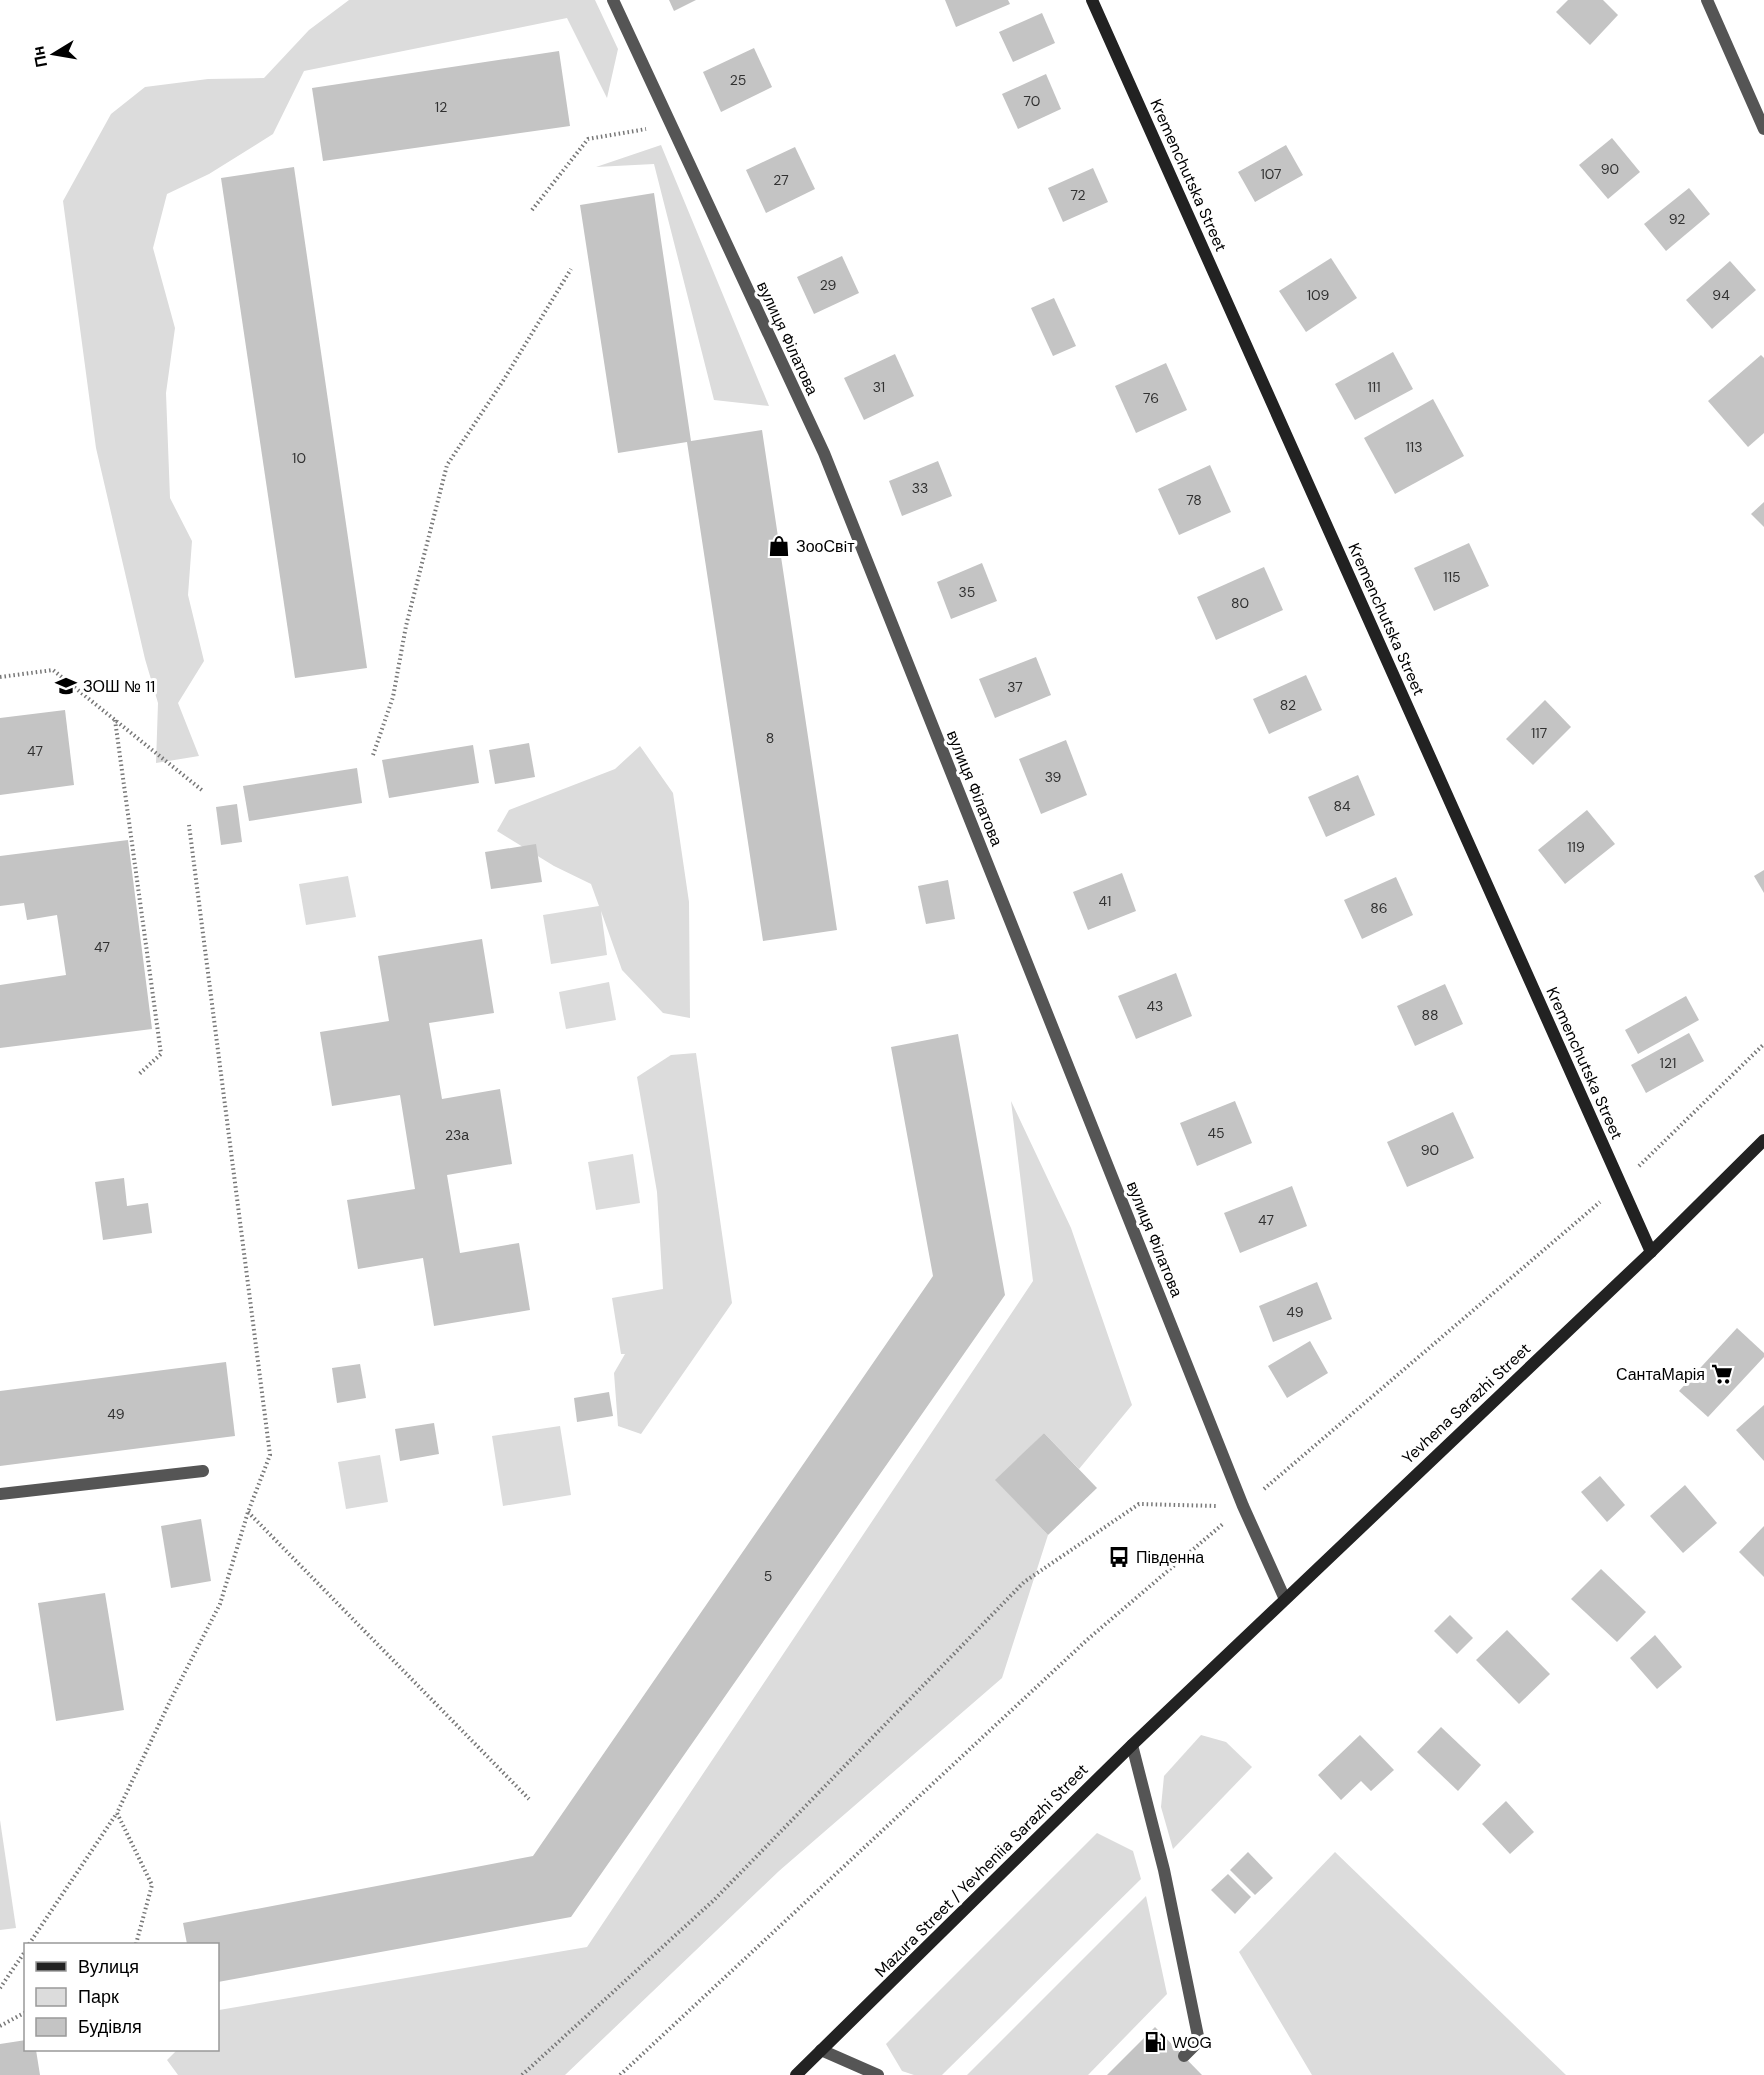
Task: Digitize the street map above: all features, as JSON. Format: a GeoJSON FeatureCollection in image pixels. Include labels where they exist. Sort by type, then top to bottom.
{"type":"FeatureCollection","features":[{"type":"Feature","properties":{"kind":"street","name":"вулиця Філатова"},"geometry":{"type":"LineString","coordinates":[[612,0],[824,453],[1244,1506],[1284,1597]]}},
{"type":"Feature","properties":{"kind":"street","name":"Kremenchutska Street"},"geometry":{"type":"LineString","coordinates":[[1092,0],[1622,1184],[1650,1252]]}},
{"type":"Feature","properties":{"kind":"street"},"geometry":{"type":"LineString","coordinates":[[1707,0],[1764,129]]}},
{"type":"Feature","properties":{"kind":"street","name":"Yevhena Sarazhi Street"},"geometry":{"type":"LineString","coordinates":[[1190,1690],[1284,1597],[1650,1252],[1764,1140]]}},
{"type":"Feature","properties":{"kind":"street"},"geometry":{"type":"LineString","coordinates":[[0,1494],[203,1471]]}},
{"type":"Feature","properties":{"kind":"street","name":"Mazura Street / Yevheniia Sarazhi Street"},"geometry":{"type":"LineString","coordinates":[[796,2075],[1190,1690]]}},
{"type":"Feature","properties":{"kind":"street"},"geometry":{"type":"LineString","coordinates":[[1132,1745],[1164,1870],[1200,2041],[1184,2056]]}},
{"type":"Feature","properties":{"kind":"street"},"geometry":{"type":"LineString","coordinates":[[821,2050],[878,2075]]}},
{"type":"Feature","properties":{"kind":"path"},"geometry":{"type":"LineString","coordinates":[[532,210],[588,139],[646,129]]}},
{"type":"Feature","properties":{"kind":"path"},"geometry":{"type":"LineString","coordinates":[[373,755],[393,697],[406,626],[447,465],[503,381],[571,269]]}},
{"type":"Feature","properties":{"kind":"path"},"geometry":{"type":"LineString","coordinates":[[0,677],[53,670],[203,791]]}},
{"type":"Feature","properties":{"kind":"path"},"geometry":{"type":"LineString","coordinates":[[115,720],[161,1054],[138,1075]]}},
{"type":"Feature","properties":{"kind":"path"},"geometry":{"type":"LineString","coordinates":[[30,1943],[117,1813],[171,1699],[220,1604],[248,1512],[270,1455],[189,825]]}},
{"type":"Feature","properties":{"kind":"path"},"geometry":{"type":"LineString","coordinates":[[620,2075],[1088,1639],[1622,1184],[1764,1044]]}},
{"type":"Feature","properties":{"kind":"path"},"geometry":{"type":"LineString","coordinates":[[522,2075],[714,1900],[1024,1582],[1139,1504],[1244,1506]]}},
{"type":"Feature","properties":{"kind":"path"},"geometry":{"type":"LineString","coordinates":[[248,1512],[529,1799]]}},
{"type":"Feature","properties":{"kind":"path"},"geometry":{"type":"LineString","coordinates":[[117,1813],[152,1885],[136,1943]]}},
{"type":"Feature","properties":{"kind":"path"},"geometry":{"type":"LineString","coordinates":[[0,1988],[24,1953]]}},
{"type":"Feature","properties":{"kind":"path"},"geometry":{"type":"LineString","coordinates":[[0,2026],[24,2013]]}},
{"type":"Feature","properties":{"kind":"green space"},"geometry":{"type":"Polygon","coordinates":[[[349,0],[595,0],[618,49],[607,98],[567,18],[304,71],[273,134],[209,174],[167,194],[153,248],[175,328],[166,393],[170,498],[192,541],[188,595],[204,661],[178,703],[199,756],[156,763],[158,703],[145,659],[96,448],[63,201],[111,114],[145,87],[208,79],[264,78],[309,30],[349,0]]]}},
{"type":"Feature","properties":{"kind":"green space"},"geometry":{"type":"Polygon","coordinates":[[[661,145],[769,406],[714,400],[654,164],[596,167],[661,145]]]}},
{"type":"Feature","properties":{"kind":"green space"},"geometry":{"type":"Polygon","coordinates":[[[640,746],[673,793],[689,902],[690,1018],[663,1013],[622,970],[601,911],[607,955],[551,964],[543,915],[599,906],[591,884],[554,866],[497,831],[509,810],[615,769],[640,746]]]}},
{"type":"Feature","properties":{"kind":"green space"},"geometry":{"type":"Polygon","coordinates":[[[348,876],[356,917],[306,925],[299,884],[348,876]]]}},
{"type":"Feature","properties":{"kind":"green space"},"geometry":{"type":"Polygon","coordinates":[[[609,982],[616,1020],[566,1029],[559,992],[609,982]]]}},
{"type":"Feature","properties":{"kind":"green space"},"geometry":{"type":"Polygon","coordinates":[[[696,1053],[732,1303],[641,1434],[618,1426],[614,1373],[625,1354],[621,1354],[612,1298],[663,1289],[657,1192],[637,1077],[671,1055],[696,1053]]]}},
{"type":"Feature","properties":{"kind":"green space"},"geometry":{"type":"Polygon","coordinates":[[[1011,1101],[1071,1228],[1132,1405],[1079,1469],[1044,1433],[996,1480],[1048,1535],[1002,1678],[779,1871],[565,2075],[178,2075],[167,2060],[176,2051],[219,2051],[219,2010],[587,1947],[1033,1281],[1011,1101]]]}},
{"type":"Feature","properties":{"kind":"green space"},"geometry":{"type":"Polygon","coordinates":[[[633,1154],[640,1203],[596,1210],[588,1162],[633,1154]]]}},
{"type":"Feature","properties":{"kind":"green space"},"geometry":{"type":"Polygon","coordinates":[[[560,1426],[571,1495],[503,1506],[492,1436],[560,1426]]]}},
{"type":"Feature","properties":{"kind":"green space"},"geometry":{"type":"Polygon","coordinates":[[[380,1455],[388,1502],[346,1509],[338,1462],[380,1455]]]}},
{"type":"Feature","properties":{"kind":"green space"},"geometry":{"type":"Polygon","coordinates":[[[1201,1735],[1226,1742],[1252,1767],[1173,1849],[1161,1807],[1164,1776],[1201,1735]]]}},
{"type":"Feature","properties":{"kind":"green space"},"geometry":{"type":"Polygon","coordinates":[[[0,1820],[16,1928],[0,1930],[0,1820]]]}},
{"type":"Feature","properties":{"kind":"green space"},"geometry":{"type":"Polygon","coordinates":[[[1097,1833],[1133,1851],[1141,1879],[942,2075],[914,2075],[902,2071],[886,2044],[1097,1833]]]}},
{"type":"Feature","properties":{"kind":"green space"},"geometry":{"type":"Polygon","coordinates":[[[1335,1852],[1566,2075],[1312,2075],[1239,1952],[1335,1852]]]}},
{"type":"Feature","properties":{"kind":"green space"},"geometry":{"type":"Polygon","coordinates":[[[1146,1896],[1167,1994],[1088,2075],[967,2075],[1146,1896]]]}},
{"type":"Feature","properties":{"kind":"building"},"geometry":{"type":"Polygon","coordinates":[[[669,0],[696,0],[674,11],[669,0]]]}},
{"type":"Feature","properties":{"kind":"building"},"geometry":{"type":"Polygon","coordinates":[[[945,0],[1008,0],[1010,4],[956,27],[945,0]]]}},
{"type":"Feature","properties":{"kind":"building"},"geometry":{"type":"Polygon","coordinates":[[[1568,0],[1603,0],[1618,15],[1590,45],[1556,12],[1568,0]]]}},
{"type":"Feature","properties":{"kind":"building"},"geometry":{"type":"Polygon","coordinates":[[[1042,13],[1055,43],[1013,62],[999,32],[1042,13]]]}},
{"type":"Feature","properties":{"kind":"building"},"geometry":{"type":"Polygon","coordinates":[[[754,48],[772,87],[721,112],[703,72],[754,48]]]}},
{"type":"Feature","properties":{"kind":"building"},"geometry":{"type":"Polygon","coordinates":[[[559,51],[570,126],[323,161],[312,88],[559,51]]]}},
{"type":"Feature","properties":{"kind":"building"},"geometry":{"type":"Polygon","coordinates":[[[1046,74],[1061,109],[1018,129],[1002,94],[1046,74]]]}},
{"type":"Feature","properties":{"kind":"building"},"geometry":{"type":"Polygon","coordinates":[[[1612,138],[1640,172],[1608,199],[1579,165],[1612,138]]]}},
{"type":"Feature","properties":{"kind":"building"},"geometry":{"type":"Polygon","coordinates":[[[1286,145],[1303,175],[1255,202],[1238,172],[1286,145]]]}},
{"type":"Feature","properties":{"kind":"building"},"geometry":{"type":"Polygon","coordinates":[[[795,147],[815,189],[766,213],[746,170],[795,147]]]}},
{"type":"Feature","properties":{"kind":"building"},"geometry":{"type":"Polygon","coordinates":[[[294,167],[367,668],[295,678],[221,178],[294,167]]]}},
{"type":"Feature","properties":{"kind":"building"},"geometry":{"type":"Polygon","coordinates":[[[1093,168],[1108,202],[1063,222],[1048,188],[1093,168]]]}},
{"type":"Feature","properties":{"kind":"building"},"geometry":{"type":"Polygon","coordinates":[[[1689,188],[1710,214],[1666,251],[1644,224],[1689,188]]]}},
{"type":"Feature","properties":{"kind":"building"},"geometry":{"type":"Polygon","coordinates":[[[654,193],[691,441],[762,430],[837,930],[763,941],[687,442],[618,453],[580,205],[654,193]]]}},
{"type":"Feature","properties":{"kind":"building"},"geometry":{"type":"Polygon","coordinates":[[[842,256],[859,293],[814,314],[797,277],[842,256]]]}},
{"type":"Feature","properties":{"kind":"building"},"geometry":{"type":"Polygon","coordinates":[[[1331,258],[1357,298],[1306,332],[1279,291],[1331,258]]]}},
{"type":"Feature","properties":{"kind":"building"},"geometry":{"type":"Polygon","coordinates":[[[1730,261],[1756,290],[1712,329],[1686,300],[1730,261]]]}},
{"type":"Feature","properties":{"kind":"building"},"geometry":{"type":"Polygon","coordinates":[[[1054,298],[1076,346],[1053,356],[1031,308],[1054,298]]]}},
{"type":"Feature","properties":{"kind":"building"},"geometry":{"type":"Polygon","coordinates":[[[1393,352],[1413,389],[1355,420],[1335,384],[1393,352]]]}},
{"type":"Feature","properties":{"kind":"building"},"geometry":{"type":"Polygon","coordinates":[[[895,354],[914,396],[864,420],[844,378],[895,354]]]}},
{"type":"Feature","properties":{"kind":"building"},"geometry":{"type":"Polygon","coordinates":[[[1761,355],[1764,358],[1764,433],[1748,447],[1708,401],[1761,355]]]}},
{"type":"Feature","properties":{"kind":"building"},"geometry":{"type":"Polygon","coordinates":[[[1166,363],[1187,410],[1136,433],[1115,386],[1166,363]]]}},
{"type":"Feature","properties":{"kind":"building"},"geometry":{"type":"Polygon","coordinates":[[[1433,399],[1464,456],[1395,494],[1364,438],[1433,399]]]}},
{"type":"Feature","properties":{"kind":"building"},"geometry":{"type":"Polygon","coordinates":[[[938,461],[952,496],[902,516],[889,481],[938,461]]]}},
{"type":"Feature","properties":{"kind":"building"},"geometry":{"type":"Polygon","coordinates":[[[1210,465],[1231,512],[1179,535],[1158,489],[1210,465]]]}},
{"type":"Feature","properties":{"kind":"building"},"geometry":{"type":"Polygon","coordinates":[[[1764,502],[1764,527],[1751,514],[1764,502]]]}},
{"type":"Feature","properties":{"kind":"building"},"geometry":{"type":"Polygon","coordinates":[[[1469,543],[1489,586],[1434,611],[1414,568],[1469,543]]]}},
{"type":"Feature","properties":{"kind":"building"},"geometry":{"type":"Polygon","coordinates":[[[982,563],[997,601],[951,619],[937,582],[982,563]]]}},
{"type":"Feature","properties":{"kind":"building"},"geometry":{"type":"Polygon","coordinates":[[[1264,567],[1283,610],[1216,640],[1197,597],[1264,567]]]}},
{"type":"Feature","properties":{"kind":"building"},"geometry":{"type":"Polygon","coordinates":[[[1036,657],[1051,695],[995,718],[979,679],[1036,657]]]}},
{"type":"Feature","properties":{"kind":"building"},"geometry":{"type":"Polygon","coordinates":[[[1306,675],[1322,710],[1269,734],[1253,699],[1306,675]]]}},
{"type":"Feature","properties":{"kind":"building"},"geometry":{"type":"Polygon","coordinates":[[[1545,700],[1571,727],[1533,765],[1506,739],[1545,700]]]}},
{"type":"Feature","properties":{"kind":"building"},"geometry":{"type":"Polygon","coordinates":[[[65,710],[74,785],[0,795],[0,718],[65,710]]]}},
{"type":"Feature","properties":{"kind":"building"},"geometry":{"type":"Polygon","coordinates":[[[1066,740],[1087,795],[1041,814],[1019,759],[1066,740]]]}},
{"type":"Feature","properties":{"kind":"building"},"geometry":{"type":"Polygon","coordinates":[[[529,743],[535,777],[495,784],[489,750],[529,743]]]}},
{"type":"Feature","properties":{"kind":"building"},"geometry":{"type":"Polygon","coordinates":[[[473,745],[479,783],[389,798],[382,760],[473,745]]]}},
{"type":"Feature","properties":{"kind":"building"},"geometry":{"type":"Polygon","coordinates":[[[357,768],[362,803],[249,821],[243,786],[357,768]]]}},
{"type":"Feature","properties":{"kind":"building"},"geometry":{"type":"Polygon","coordinates":[[[1358,775],[1375,815],[1326,837],[1308,797],[1358,775]]]}},
{"type":"Feature","properties":{"kind":"building"},"geometry":{"type":"Polygon","coordinates":[[[237,804],[242,842],[221,845],[216,807],[237,804]]]}},
{"type":"Feature","properties":{"kind":"building"},"geometry":{"type":"Polygon","coordinates":[[[1587,810],[1615,844],[1565,884],[1538,850],[1587,810]]]}},
{"type":"Feature","properties":{"kind":"building"},"geometry":{"type":"Polygon","coordinates":[[[128,840],[152,1029],[0,1048],[0,985],[66,975],[57,915],[27,920],[24,903],[0,906],[0,856],[128,840]]]}},
{"type":"Feature","properties":{"kind":"building"},"geometry":{"type":"Polygon","coordinates":[[[536,844],[542,882],[491,889],[485,852],[536,844]]]}},
{"type":"Feature","properties":{"kind":"building"},"geometry":{"type":"Polygon","coordinates":[[[1764,870],[1764,893],[1754,876],[1764,870]]]}},
{"type":"Feature","properties":{"kind":"building"},"geometry":{"type":"Polygon","coordinates":[[[1122,873],[1136,911],[1088,930],[1073,892],[1122,873]]]}},
{"type":"Feature","properties":{"kind":"building"},"geometry":{"type":"Polygon","coordinates":[[[1396,877],[1413,915],[1362,939],[1344,900],[1396,877]]]}},
{"type":"Feature","properties":{"kind":"building"},"geometry":{"type":"Polygon","coordinates":[[[948,880],[955,919],[926,924],[918,886],[948,880]]]}},
{"type":"Feature","properties":{"kind":"building"},"geometry":{"type":"Polygon","coordinates":[[[482,939],[494,1013],[429,1023],[442,1099],[500,1089],[512,1164],[447,1175],[460,1253],[519,1243],[530,1310],[434,1326],[423,1258],[358,1269],[347,1200],[415,1189],[400,1095],[332,1106],[320,1032],[389,1021],[378,956],[482,939]]]}},
{"type":"Feature","properties":{"kind":"building"},"geometry":{"type":"Polygon","coordinates":[[[1176,973],[1192,1016],[1136,1039],[1118,996],[1176,973]]]}},
{"type":"Feature","properties":{"kind":"building"},"geometry":{"type":"Polygon","coordinates":[[[1445,984],[1463,1024],[1415,1046],[1397,1006],[1445,984]]]}},
{"type":"Feature","properties":{"kind":"building"},"geometry":{"type":"Polygon","coordinates":[[[1686,996],[1699,1020],[1638,1054],[1625,1030],[1686,996]]]}},
{"type":"Feature","properties":{"kind":"building"},"geometry":{"type":"Polygon","coordinates":[[[1689,1033],[1704,1061],[1646,1093],[1631,1065],[1689,1033]]]}},
{"type":"Feature","properties":{"kind":"building"},"geometry":{"type":"Polygon","coordinates":[[[958,1034],[1005,1295],[571,1917],[219,1982],[219,1943],[187,1943],[183,1923],[533,1856],[933,1276],[891,1047],[958,1034]]]}},
{"type":"Feature","properties":{"kind":"building"},"geometry":{"type":"Polygon","coordinates":[[[1235,1101],[1252,1143],[1197,1166],[1180,1123],[1235,1101]]]}},
{"type":"Feature","properties":{"kind":"building"},"geometry":{"type":"Polygon","coordinates":[[[1453,1112],[1474,1158],[1407,1187],[1387,1142],[1453,1112]]]}},
{"type":"Feature","properties":{"kind":"building"},"geometry":{"type":"Polygon","coordinates":[[[124,1178],[127,1206],[148,1203],[152,1233],[103,1240],[95,1182],[124,1178]]]}},
{"type":"Feature","properties":{"kind":"building"},"geometry":{"type":"Polygon","coordinates":[[[1292,1186],[1307,1226],[1240,1253],[1224,1213],[1292,1186]]]}},
{"type":"Feature","properties":{"kind":"building"},"geometry":{"type":"Polygon","coordinates":[[[1317,1282],[1332,1319],[1273,1342],[1259,1306],[1317,1282]]]}},
{"type":"Feature","properties":{"kind":"building","name":"СантаМарія"},"geometry":{"type":"Polygon","coordinates":[[[1737,1328],[1764,1353],[1764,1357],[1708,1417],[1679,1391],[1737,1328]]]}},
{"type":"Feature","properties":{"kind":"building"},"geometry":{"type":"Polygon","coordinates":[[[1310,1341],[1328,1373],[1287,1398],[1268,1366],[1310,1341]]]}},
{"type":"Feature","properties":{"kind":"building"},"geometry":{"type":"Polygon","coordinates":[[[226,1362],[235,1436],[0,1466],[0,1391],[226,1362]]]}},
{"type":"Feature","properties":{"kind":"building"},"geometry":{"type":"Polygon","coordinates":[[[360,1364],[366,1398],[337,1403],[332,1368],[360,1364]]]}},
{"type":"Feature","properties":{"kind":"building"},"geometry":{"type":"Polygon","coordinates":[[[609,1392],[613,1416],[577,1422],[574,1398],[609,1392]]]}},
{"type":"Feature","properties":{"kind":"building"},"geometry":{"type":"Polygon","coordinates":[[[1764,1405],[1764,1461],[1736,1430],[1764,1405]]]}},
{"type":"Feature","properties":{"kind":"building"},"geometry":{"type":"Polygon","coordinates":[[[434,1423],[439,1454],[400,1461],[395,1429],[434,1423]]]}},
{"type":"Feature","properties":{"kind":"building"},"geometry":{"type":"Polygon","coordinates":[[[1044,1433],[1097,1488],[1048,1535],[995,1480],[1044,1433]]]}},
{"type":"Feature","properties":{"kind":"building"},"geometry":{"type":"Polygon","coordinates":[[[1600,1476],[1625,1505],[1607,1522],[1581,1492],[1600,1476]]]}},
{"type":"Feature","properties":{"kind":"building"},"geometry":{"type":"Polygon","coordinates":[[[1685,1485],[1717,1523],[1683,1553],[1650,1516],[1685,1485]]]}},
{"type":"Feature","properties":{"kind":"building"},"geometry":{"type":"Polygon","coordinates":[[[201,1519],[211,1581],[171,1588],[161,1526],[201,1519]]]}},
{"type":"Feature","properties":{"kind":"building"},"geometry":{"type":"Polygon","coordinates":[[[1764,1526],[1764,1577],[1739,1552],[1764,1526]]]}},
{"type":"Feature","properties":{"kind":"building"},"geometry":{"type":"Polygon","coordinates":[[[1601,1569],[1646,1612],[1617,1642],[1571,1599],[1601,1569]]]}},
{"type":"Feature","properties":{"kind":"building"},"geometry":{"type":"Polygon","coordinates":[[[105,1593],[124,1710],[56,1721],[38,1603],[105,1593]]]}},
{"type":"Feature","properties":{"kind":"building"},"geometry":{"type":"Polygon","coordinates":[[[1450,1615],[1473,1638],[1457,1654],[1434,1631],[1450,1615]]]}},
{"type":"Feature","properties":{"kind":"building"},"geometry":{"type":"Polygon","coordinates":[[[1507,1630],[1550,1674],[1519,1704],[1476,1660],[1507,1630]]]}},
{"type":"Feature","properties":{"kind":"building"},"geometry":{"type":"Polygon","coordinates":[[[1655,1635],[1682,1667],[1657,1689],[1630,1658],[1655,1635]]]}},
{"type":"Feature","properties":{"kind":"building"},"geometry":{"type":"Polygon","coordinates":[[[1441,1727],[1481,1765],[1458,1791],[1417,1752],[1441,1727]]]}},
{"type":"Feature","properties":{"kind":"building"},"geometry":{"type":"Polygon","coordinates":[[[1360,1735],[1394,1770],[1371,1791],[1361,1781],[1341,1800],[1318,1775],[1360,1735]]]}},
{"type":"Feature","properties":{"kind":"building"},"geometry":{"type":"Polygon","coordinates":[[[1506,1801],[1534,1832],[1510,1854],[1482,1824],[1506,1801]]]}},
{"type":"Feature","properties":{"kind":"building"},"geometry":{"type":"Polygon","coordinates":[[[1248,1852],[1273,1878],[1255,1895],[1230,1870],[1248,1852]]]}},
{"type":"Feature","properties":{"kind":"building"},"geometry":{"type":"Polygon","coordinates":[[[1228,1874],[1251,1897],[1235,1914],[1211,1890],[1228,1874]]]}},
{"type":"Feature","properties":{"kind":"building","name":"WOG"},"geometry":{"type":"Polygon","coordinates":[[[1155,2027],[1202,2075],[1107,2075],[1155,2027]]]}},
{"type":"Feature","properties":{"kind":"building"},"geometry":{"type":"Polygon","coordinates":[[[24,2040],[24,2051],[36,2051],[40,2075],[0,2075],[0,2044],[24,2040]]]}},
{"type":"Feature","properties":{"kind":"place","name":"ЗооСвiт"},"geometry":{"type":"Point","coordinates":[779,546]}},
{"type":"Feature","properties":{"kind":"place","name":"ЗОШ № 11"},"geometry":{"type":"Point","coordinates":[66,686]}},
{"type":"Feature","properties":{"kind":"place","name":"СантаМарія"},"geometry":{"type":"Point","coordinates":[1722,1374]}},
{"type":"Feature","properties":{"kind":"place","name":"Південна"},"geometry":{"type":"Point","coordinates":[1119,1557]}},
{"type":"Feature","properties":{"kind":"place","name":"WOG"},"geometry":{"type":"Point","coordinates":[1155,2042]}}]}
